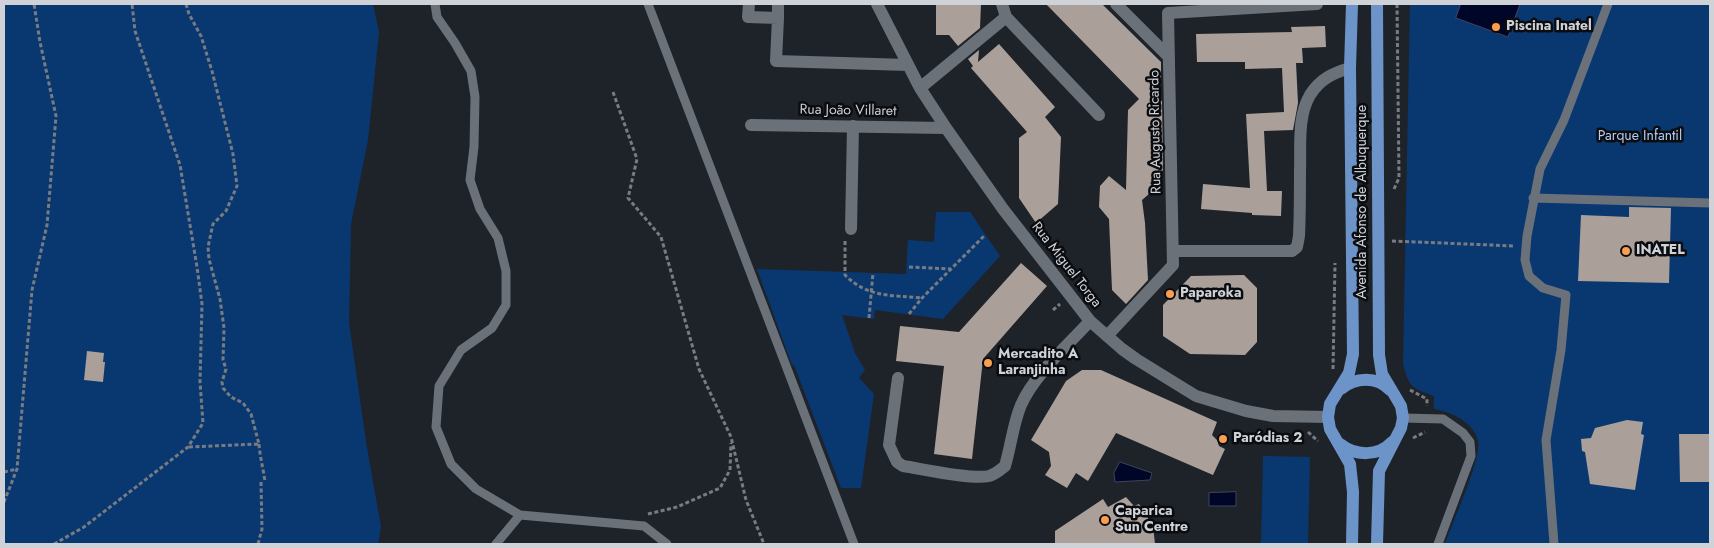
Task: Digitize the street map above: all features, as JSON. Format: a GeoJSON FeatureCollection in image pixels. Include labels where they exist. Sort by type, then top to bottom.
{"type":"FeatureCollection","features":[{"type":"Feature","properties":{"kind":"main road","name":"Avenida Afonso de Albuquerque"},"geometry":{"type":"LineString","coordinates":[[1328,417],[1330,404],[1349,373],[1353,354],[1350,68],[1352,4]]}},
{"type":"Feature","properties":{"kind":"main road","name":"Avenida Afonso de Albuquerque"},"geometry":{"type":"LineString","coordinates":[[1377,4],[1379,355],[1382,374],[1396,395],[1401,406],[1402,418]]}},
{"type":"Feature","properties":{"kind":"main road"},"geometry":{"type":"LineString","coordinates":[[1337,393],[1346,384],[1367,379],[1377,381],[1396,395]]}},
{"type":"Feature","properties":{"kind":"main road"},"geometry":{"type":"LineString","coordinates":[[1328,417],[1330,429],[1350,464],[1353,492],[1352,544]]}},
{"type":"Feature","properties":{"kind":"main road"},"geometry":{"type":"LineString","coordinates":[[1377,544],[1378,476],[1381,465],[1401,428],[1402,418]]}},
{"type":"Feature","properties":{"kind":"main road"},"geometry":{"type":"LineString","coordinates":[[1336,440],[1346,449],[1357,453],[1369,454],[1380,451],[1396,437]]}},
{"type":"Feature","properties":{"kind":"street"},"geometry":{"type":"LineString","coordinates":[[749,4],[748,16],[778,18]]}},
{"type":"Feature","properties":{"kind":"street"},"geometry":{"type":"LineString","coordinates":[[778,4],[776,61],[908,65]]}},
{"type":"Feature","properties":{"kind":"street","name":"Rua Miguel Torga"},"geometry":{"type":"LineString","coordinates":[[877,4],[920,88],[946,128],[1003,209],[1090,321],[1136,359],[1196,396],[1218,404],[1273,416],[1328,417]]}},
{"type":"Feature","properties":{"kind":"street"},"geometry":{"type":"LineString","coordinates":[[1002,4],[1006,17],[1099,115]]}},
{"type":"Feature","properties":{"kind":"street"},"geometry":{"type":"LineString","coordinates":[[1116,4],[1169,57]]}},
{"type":"Feature","properties":{"kind":"street","name":"Rua Augusto Ricardo"},"geometry":{"type":"LineString","coordinates":[[1108,336],[1173,265],[1168,14],[1318,4]]}},
{"type":"Feature","properties":{"kind":"street"},"geometry":{"type":"LineString","coordinates":[[920,88],[1006,17]]}},
{"type":"Feature","properties":{"kind":"street"},"geometry":{"type":"LineString","coordinates":[[1173,250],[1292,251],[1297,247],[1299,236],[1301,128],[1305,108],[1310,96],[1319,84],[1330,75],[1350,68]]}},
{"type":"Feature","properties":{"kind":"street","name":"Rua João Villaret"},"geometry":{"type":"LineString","coordinates":[[751,125],[946,128]]}},
{"type":"Feature","properties":{"kind":"street"},"geometry":{"type":"LineString","coordinates":[[851,229],[853,126]]}},
{"type":"Feature","properties":{"kind":"street"},"geometry":{"type":"LineString","coordinates":[[898,378],[889,445],[898,462],[903,466],[971,476],[988,476],[998,472],[1005,466],[1020,407],[1027,393],[1035,381],[1090,321]]}},
{"type":"Feature","properties":{"kind":"lane"},"geometry":{"type":"LineString","coordinates":[[435,4],[437,17],[456,43],[472,71],[475,97],[474,146],[470,180],[480,209],[498,238],[506,271],[506,305],[492,328],[460,350],[438,386],[436,427],[451,464],[476,490],[520,515],[644,526],[667,544]]}},
{"type":"Feature","properties":{"kind":"lane"},"geometry":{"type":"LineString","coordinates":[[648,4],[854,544]]}},
{"type":"Feature","properties":{"kind":"lane"},"geometry":{"type":"LineString","coordinates":[[1554,544],[1546,440],[1561,350],[1566,295],[1543,288],[1529,276],[1525,260],[1526,246],[1533,198],[1540,169],[1564,120],[1608,4]]}},
{"type":"Feature","properties":{"kind":"lane"},"geometry":{"type":"LineString","coordinates":[[1533,198],[1710,203]]}},
{"type":"Feature","properties":{"kind":"lane"},"geometry":{"type":"LineString","coordinates":[[1402,418],[1443,419],[1463,433],[1470,442],[1471,456],[1438,544]]}},
{"type":"Feature","properties":{"kind":"lane"},"geometry":{"type":"LineString","coordinates":[[496,544],[520,515]]}},
{"type":"Feature","properties":{"kind":"path"},"geometry":{"type":"LineString","coordinates":[[4,502],[17,469],[32,290],[47,225],[56,116],[34,4]]}},
{"type":"Feature","properties":{"kind":"path"},"geometry":{"type":"LineString","coordinates":[[54,544],[84,527],[188,447],[203,423],[200,382],[201,295],[180,165],[135,31],[132,4]]}},
{"type":"Feature","properties":{"kind":"path"},"geometry":{"type":"LineString","coordinates":[[186,4],[189,14],[201,36],[212,71],[233,154],[236,186],[226,211],[213,224],[208,246],[209,259],[220,299],[224,328],[223,360],[226,369],[222,382],[223,388],[231,398],[243,403],[251,414],[259,444],[263,481],[262,529],[258,544]]}},
{"type":"Feature","properties":{"kind":"path"},"geometry":{"type":"LineString","coordinates":[[1392,192],[1399,178],[1398,4]]}},
{"type":"Feature","properties":{"kind":"path"},"geometry":{"type":"LineString","coordinates":[[613,92],[636,159],[628,198],[661,237],[699,369],[731,437],[746,500],[764,544]]}},
{"type":"Feature","properties":{"kind":"path"},"geometry":{"type":"LineString","coordinates":[[851,229],[845,238],[845,275],[858,287],[871,292],[922,298]]}},
{"type":"Feature","properties":{"kind":"path"},"geometry":{"type":"LineString","coordinates":[[908,314],[985,235]]}},
{"type":"Feature","properties":{"kind":"path"},"geometry":{"type":"LineString","coordinates":[[1392,250],[1392,241],[1526,246]]}},
{"type":"Feature","properties":{"kind":"path"},"geometry":{"type":"LineString","coordinates":[[1333,377],[1336,258]]}},
{"type":"Feature","properties":{"kind":"path"},"geometry":{"type":"LineString","coordinates":[[909,267],[952,269]]}},
{"type":"Feature","properties":{"kind":"path"},"geometry":{"type":"LineString","coordinates":[[869,318],[873,273]]}},
{"type":"Feature","properties":{"kind":"path"},"geometry":{"type":"LineString","coordinates":[[1407,387],[1412,392],[1427,399],[1429,430],[1416,435],[1410,441]]}},
{"type":"Feature","properties":{"kind":"path"},"geometry":{"type":"LineString","coordinates":[[1301,417],[1299,429],[1309,433],[1321,443]]}},
{"type":"Feature","properties":{"kind":"path"},"geometry":{"type":"LineString","coordinates":[[641,516],[677,507],[720,488],[730,470],[731,437]]}},
{"type":"Feature","properties":{"kind":"path"},"geometry":{"type":"LineString","coordinates":[[188,447],[259,444]]}},
{"type":"Feature","properties":{"kind":"path"},"geometry":{"type":"LineString","coordinates":[[4,472],[17,469]]}},
{"type":"Feature","properties":{"kind":"green space"},"geometry":{"type":"Polygon","coordinates":[[[4,4],[373,4],[379,32],[368,140],[351,224],[349,323],[367,448],[381,527],[378,544],[4,544],[4,4]]]}},
{"type":"Feature","properties":{"kind":"green space","name":"Parque Infantil"},"geometry":{"type":"Polygon","coordinates":[[[1410,4],[1710,4],[1710,544],[1445,544],[1476,461],[1478,441],[1467,423],[1447,412],[1434,409],[1434,396],[1412,386],[1403,363],[1410,4]]]}},
{"type":"Feature","properties":{"kind":"green space"},"geometry":{"type":"Polygon","coordinates":[[[936,212],[970,212],[1000,256],[943,319],[875,310],[874,319],[842,315],[855,353],[865,370],[859,378],[874,394],[861,488],[841,488],[794,365],[792,365],[757,269],[906,274],[908,240],[934,242],[936,212]]]}},
{"type":"Feature","properties":{"kind":"green space"},"geometry":{"type":"Polygon","coordinates":[[[1263,456],[1310,457],[1308,544],[1261,544],[1263,456]]]}},
{"type":"Feature","properties":{"kind":"shaded area","name":"Piscina Inatel"},"geometry":{"type":"Polygon","coordinates":[[[1461,4],[1520,4],[1508,37],[1456,18],[1461,4]]]}},
{"type":"Feature","properties":{"kind":"shaded area"},"geometry":{"type":"Polygon","coordinates":[[[1120,462],[1152,473],[1150,480],[1115,482],[1114,473],[1120,462]]]}},
{"type":"Feature","properties":{"kind":"shaded area"},"geometry":{"type":"Polygon","coordinates":[[[1236,492],[1236,506],[1209,506],[1209,493],[1236,492]]]}},
{"type":"Feature","properties":{"kind":"building"},"geometry":{"type":"Polygon","coordinates":[[[936,4],[981,4],[980,28],[958,46],[949,35],[936,35],[936,4]]]}},
{"type":"Feature","properties":{"kind":"building"},"geometry":{"type":"Polygon","coordinates":[[[1046,4],[1102,4],[1161,62],[1161,77],[1149,89],[1162,101],[1163,170],[1150,183],[1156,188],[1142,200],[1148,280],[1126,304],[1112,290],[1109,219],[1099,207],[1100,186],[1109,176],[1126,190],[1128,110],[1139,99],[1046,4]]]}},
{"type":"Feature","properties":{"kind":"building"},"geometry":{"type":"Polygon","coordinates":[[[1325,26],[1326,47],[1302,48],[1303,63],[1296,63],[1298,103],[1293,130],[1264,131],[1267,191],[1282,191],[1281,216],[1252,215],[1252,213],[1201,209],[1203,184],[1250,188],[1246,114],[1284,112],[1282,68],[1245,69],[1245,62],[1197,62],[1196,34],[1292,32],[1291,27],[1325,26]]]}},
{"type":"Feature","properties":{"kind":"building"},"geometry":{"type":"Polygon","coordinates":[[[999,44],[1055,107],[1045,117],[1061,137],[1058,204],[1036,223],[1019,198],[1019,138],[1027,132],[971,68],[973,66],[968,59],[979,50],[978,62],[999,44]]]}},
{"type":"Feature","properties":{"kind":"building"},"geometry":{"type":"Polygon","coordinates":[[[1629,207],[1671,208],[1669,283],[1578,281],[1581,215],[1629,217],[1629,207]]]}},
{"type":"Feature","properties":{"kind":"building"},"geometry":{"type":"Polygon","coordinates":[[[1021,263],[1047,286],[983,359],[972,459],[934,454],[944,366],[896,361],[900,326],[959,332],[1021,263]]]}},
{"type":"Feature","properties":{"kind":"building"},"geometry":{"type":"Polygon","coordinates":[[[1244,275],[1257,288],[1257,342],[1245,355],[1190,354],[1163,336],[1163,305],[1191,276],[1244,275]]]}},
{"type":"Feature","properties":{"kind":"building"},"geometry":{"type":"Polygon","coordinates":[[[87,351],[104,353],[103,382],[84,380],[87,351]]]}},
{"type":"Feature","properties":{"kind":"building"},"geometry":{"type":"Polygon","coordinates":[[[1082,370],[1101,370],[1217,422],[1212,435],[1217,440],[1219,446],[1225,449],[1213,475],[1116,433],[1088,481],[1076,473],[1067,488],[1045,475],[1051,466],[1049,452],[1031,440],[1066,381],[1082,370]]]}},
{"type":"Feature","properties":{"kind":"building"},"geometry":{"type":"Polygon","coordinates":[[[1627,420],[1643,422],[1641,434],[1644,435],[1635,490],[1590,484],[1581,439],[1591,438],[1595,428],[1627,420]]]}},
{"type":"Feature","properties":{"kind":"building"},"geometry":{"type":"Polygon","coordinates":[[[1679,434],[1710,434],[1710,482],[1680,482],[1679,434]]]}},
{"type":"Feature","properties":{"kind":"building","name":"Caparica Sun Centre"},"geometry":{"type":"Polygon","coordinates":[[[1126,497],[1134,506],[1139,504],[1153,526],[1155,544],[1055,544],[1055,531],[1103,499],[1108,507],[1126,497]]]}},
{"type":"Feature","properties":{"kind":"place","name":"Piscina Inatel"},"geometry":{"type":"Point","coordinates":[1496,27]}},
{"type":"Feature","properties":{"kind":"place","name":"INATEL"},"geometry":{"type":"Point","coordinates":[1626,251]}},
{"type":"Feature","properties":{"kind":"place","name":"Paparoka"},"geometry":{"type":"Point","coordinates":[1170,294]}},
{"type":"Feature","properties":{"kind":"place","name":"Mercadito A Laranjinha"},"geometry":{"type":"Point","coordinates":[988,363]}},
{"type":"Feature","properties":{"kind":"place","name":"Paródias 2"},"geometry":{"type":"Point","coordinates":[1223,439]}},
{"type":"Feature","properties":{"kind":"place","name":"Caparica Sun Centre"},"geometry":{"type":"Point","coordinates":[1105,520]}}]}
